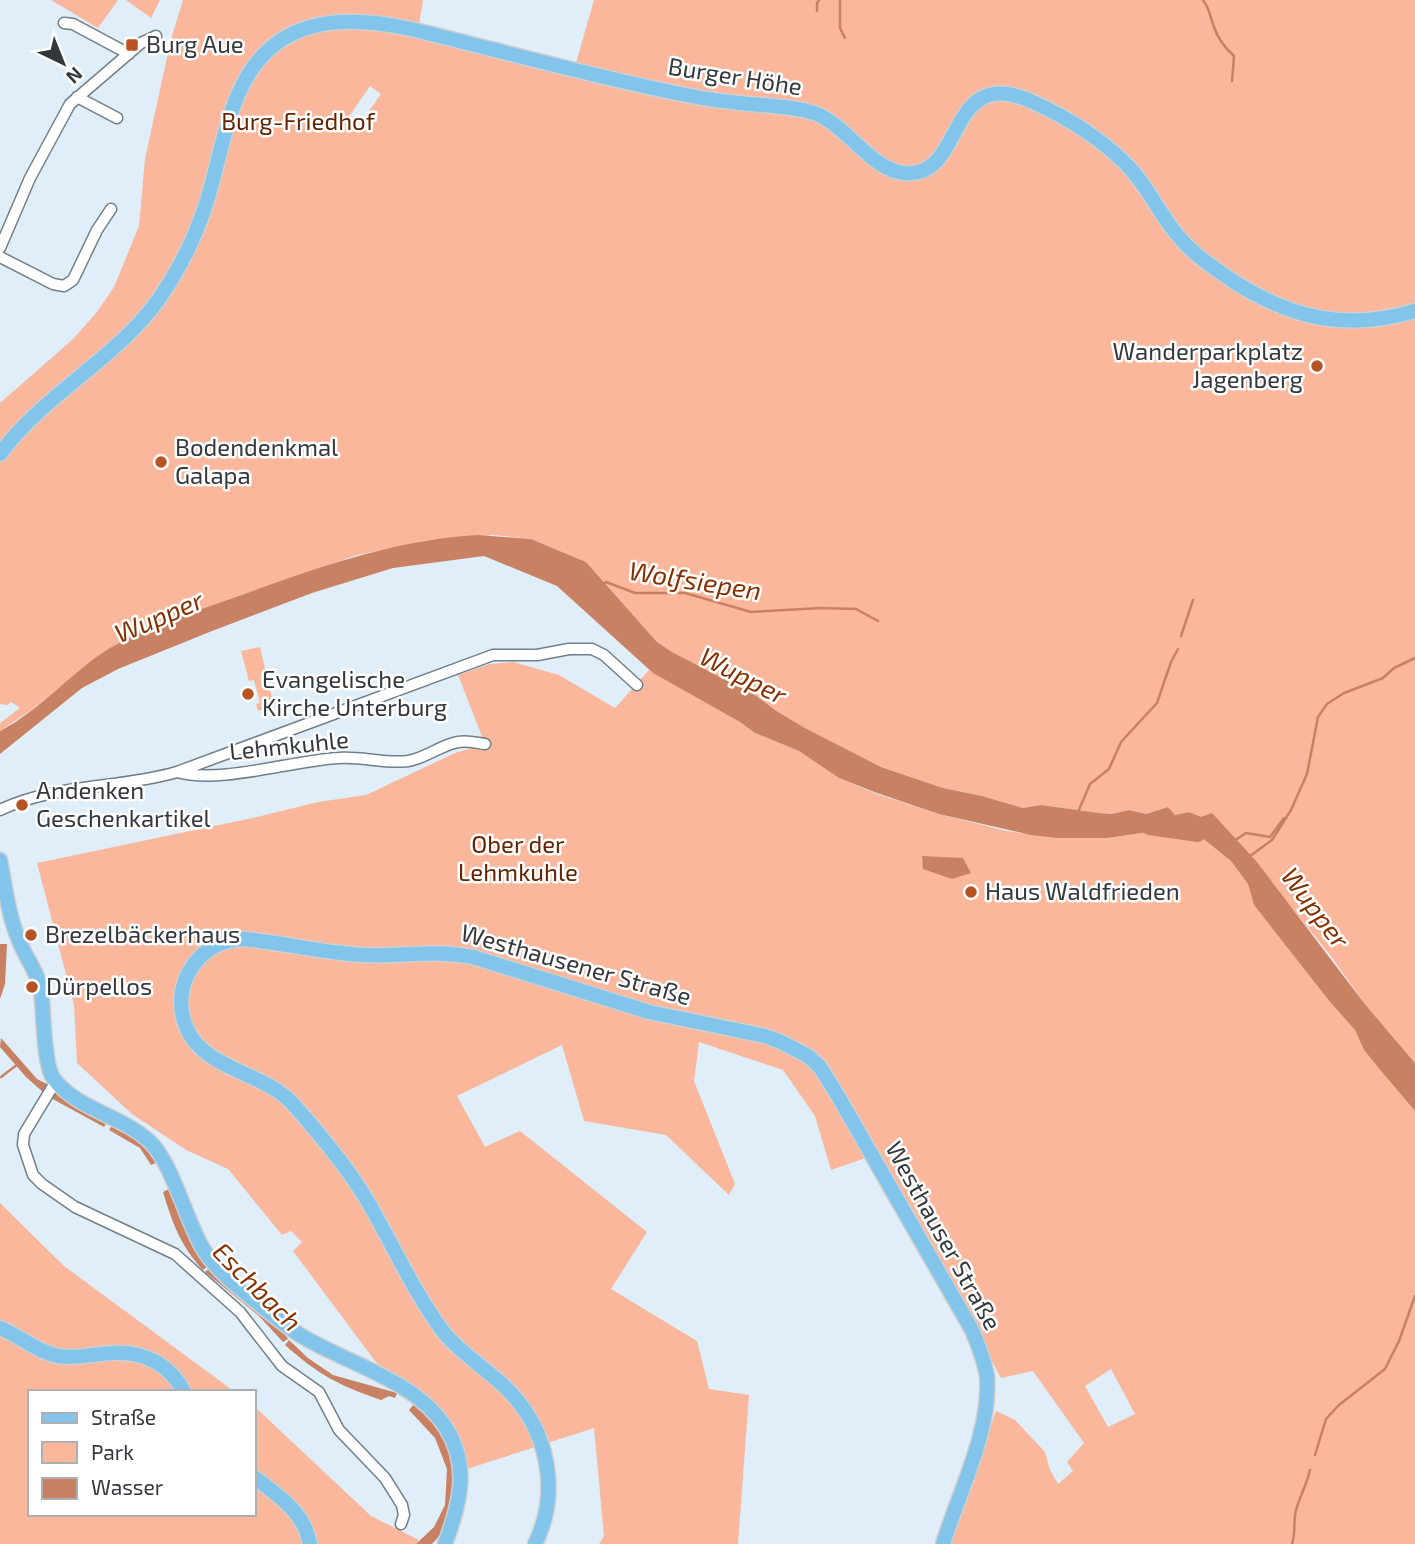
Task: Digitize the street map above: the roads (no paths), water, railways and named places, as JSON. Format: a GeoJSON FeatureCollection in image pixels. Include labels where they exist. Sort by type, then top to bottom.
{"type":"FeatureCollection","features":[{"type":"Feature","properties":{"kind":"main road","name":"Burger Höhe"},"geometry":{"type":"LineString","coordinates":[[0,454],[41,408],[122,341],[152,308],[169,284],[201,217],[237,97],[250,71],[287,36],[315,25],[350,20],[382,23],[681,94],[814,113],[835,125],[887,167],[905,173],[921,172],[932,164],[968,111],[982,97],[993,92],[1014,94],[1064,118],[1116,155],[1140,180],[1176,233],[1207,263],[1237,284],[1276,305],[1326,319],[1372,320],[1415,311]]}},
{"type":"Feature","properties":{"kind":"main road"},"geometry":{"type":"LineString","coordinates":[[0,860],[13,925],[40,985],[52,1088],[73,1095],[151,1143],[163,1161],[202,1247],[234,1283],[300,1335],[412,1394],[435,1412],[454,1442],[461,1474],[460,1502],[445,1544]]}},
{"type":"Feature","properties":{"kind":"main road","name":"Westhausener Straße"},"geometry":{"type":"LineString","coordinates":[[535,1544],[545,1517],[548,1476],[543,1446],[531,1419],[505,1387],[445,1334],[364,1196],[294,1105],[269,1084],[212,1057],[192,1038],[186,1027],[182,1007],[189,969],[211,947],[236,939],[364,955],[454,953],[649,1012],[765,1037],[798,1051]]}},
{"type":"Feature","properties":{"kind":"main road","name":"Westhauser Straße"},"geometry":{"type":"LineString","coordinates":[[798,1051],[820,1067],[830,1082],[972,1330],[983,1359],[987,1376],[985,1413],[943,1544]]}},
{"type":"Feature","properties":{"kind":"main road"},"geometry":{"type":"LineString","coordinates":[[0,1328],[47,1353],[59,1356],[139,1354],[163,1367],[183,1390]]}},
{"type":"Feature","properties":{"kind":"main road"},"geometry":{"type":"LineString","coordinates":[[256,1479],[297,1512],[310,1544]]}},
{"type":"Feature","properties":{"kind":"street"},"geometry":{"type":"LineString","coordinates":[[64,23],[73,23],[129,54]]}},
{"type":"Feature","properties":{"kind":"street"},"geometry":{"type":"LineString","coordinates":[[0,248],[34,169],[64,114],[77,97],[141,43],[156,36]]}},
{"type":"Feature","properties":{"kind":"street"},"geometry":{"type":"LineString","coordinates":[[77,97],[117,118]]}},
{"type":"Feature","properties":{"kind":"street"},"geometry":{"type":"LineString","coordinates":[[0,257],[53,284],[68,285],[111,209]]}},
{"type":"Feature","properties":{"kind":"street"},"geometry":{"type":"LineString","coordinates":[[0,810],[54,791],[157,778],[177,772],[493,655],[537,655],[569,649],[592,649],[604,655],[636,685]]}},
{"type":"Feature","properties":{"kind":"street","name":"Lehmkuhle"},"geometry":{"type":"LineString","coordinates":[[177,772],[204,775],[236,773],[290,763],[343,758],[399,762],[421,757],[458,742],[485,744]]}},
{"type":"Feature","properties":{"kind":"street"},"geometry":{"type":"LineString","coordinates":[[52,1088],[24,1135],[23,1145],[29,1167],[38,1180],[75,1207],[175,1254],[240,1312],[288,1371],[309,1382],[319,1392],[339,1430],[385,1478],[402,1505],[404,1515],[401,1524]]}},
{"type":"Feature","properties":{"kind":"water"},"geometry":{"type":"Polygon","coordinates":[[[478,535],[531,539],[586,562],[657,642],[755,695],[805,728],[881,767],[943,788],[1023,808],[1041,805],[1099,813],[1112,814],[1129,810],[1146,814],[1168,807],[1175,815],[1189,812],[1201,817],[1212,813],[1257,862],[1364,1003],[1415,1063],[1415,1111],[1364,1050],[1355,1030],[1254,905],[1248,884],[1231,861],[1201,837],[1170,829],[1107,838],[1031,835],[939,814],[877,793],[839,778],[799,751],[755,733],[653,673],[557,586],[484,556],[393,568],[312,593],[118,669],[82,688],[0,754],[0,731],[29,713],[110,648],[139,633],[263,587],[384,549],[478,535]]]}},
{"type":"Feature","properties":{"kind":"water"},"geometry":{"type":"Polygon","coordinates":[[[922,856],[963,858],[971,873],[952,879],[923,869],[922,856]]]}},
{"type":"Feature","properties":{"kind":"water"},"geometry":{"type":"Polygon","coordinates":[[[0,944],[7,944],[5,984],[0,999],[0,944]]]}},
{"type":"Feature","properties":{"kind":"water"},"geometry":{"type":"Polygon","coordinates":[[[1,1038],[37,1079],[49,1085],[44,1093],[0,1047],[1,1038]]]}},
{"type":"Feature","properties":{"kind":"water"},"geometry":{"type":"Polygon","coordinates":[[[55,1089],[108,1121],[104,1127],[49,1097],[55,1089]]]}},
{"type":"Feature","properties":{"kind":"water"},"geometry":{"type":"Polygon","coordinates":[[[113,1124],[137,1137],[158,1162],[151,1165],[140,1148],[109,1130],[113,1124]]]}},
{"type":"Feature","properties":{"kind":"water"},"geometry":{"type":"Polygon","coordinates":[[[171,1188],[208,1266],[203,1270],[183,1243],[174,1224],[163,1192],[171,1188]]]}},
{"type":"Feature","properties":{"kind":"water"},"geometry":{"type":"Polygon","coordinates":[[[210,1268],[281,1329],[288,1339],[283,1342],[259,1316],[205,1272],[210,1268]]]}},
{"type":"Feature","properties":{"kind":"water"},"geometry":{"type":"Polygon","coordinates":[[[289,1340],[308,1358],[333,1375],[397,1393],[395,1398],[389,1396],[381,1400],[330,1378],[285,1345],[289,1340]]]}},
{"type":"Feature","properties":{"kind":"water"},"geometry":{"type":"Polygon","coordinates":[[[415,1403],[443,1436],[453,1456],[455,1467],[456,1481],[448,1516],[442,1531],[432,1544],[416,1544],[434,1527],[445,1505],[447,1469],[435,1438],[409,1410],[415,1403]]]}},
{"type":"Feature","properties":{"kind":"waterway"},"geometry":{"type":"LineString","coordinates":[[817,11],[819,0]]}},
{"type":"Feature","properties":{"kind":"waterway"},"geometry":{"type":"LineString","coordinates":[[840,0],[840,28],[845,38]]}},
{"type":"Feature","properties":{"kind":"waterway"},"geometry":{"type":"LineString","coordinates":[[1203,0],[1218,35],[1234,56],[1232,81]]}},
{"type":"Feature","properties":{"kind":"waterway","name":"Wolfsiepen"},"geometry":{"type":"LineString","coordinates":[[603,584],[606,582],[635,593],[685,593],[751,612],[856,609],[878,621]]}},
{"type":"Feature","properties":{"kind":"waterway"},"geometry":{"type":"LineString","coordinates":[[1181,636],[1193,600]]}},
{"type":"Feature","properties":{"kind":"waterway"},"geometry":{"type":"LineString","coordinates":[[1078,812],[1090,784],[1109,769],[1121,742],[1157,703],[1178,649]]}},
{"type":"Feature","properties":{"kind":"waterway"},"geometry":{"type":"LineString","coordinates":[[1250,856],[1272,840],[1291,810],[1307,774],[1318,717],[1327,704],[1344,693],[1383,678],[1394,668],[1415,658]]}},
{"type":"Feature","properties":{"kind":"waterway"},"geometry":{"type":"LineString","coordinates":[[1234,841],[1246,833],[1270,837],[1284,818]]}},
{"type":"Feature","properties":{"kind":"waterway","name":"Wupper"},"geometry":{"type":"LineString","coordinates":[[1149,828],[1198,835]]}},
{"type":"Feature","properties":{"kind":"waterway"},"geometry":{"type":"LineString","coordinates":[[1,1077],[18,1064]]}},
{"type":"Feature","properties":{"kind":"waterway"},"geometry":{"type":"LineString","coordinates":[[1315,1455],[1326,1419],[1339,1405],[1385,1369],[1399,1341],[1415,1296]]}},
{"type":"Feature","properties":{"kind":"waterway"},"geometry":{"type":"LineString","coordinates":[[1292,1544],[1296,1510],[1310,1470]]}},
{"type":"Feature","properties":{"kind":"place","name":"Burg Aue"},"geometry":{"type":"Point","coordinates":[132,45]}},
{"type":"Feature","properties":{"kind":"place","name":"Wanderparkplatz Jagenberg"},"geometry":{"type":"Point","coordinates":[1317,366]}},
{"type":"Feature","properties":{"kind":"place","name":"Bodendenkmal Galapa"},"geometry":{"type":"Point","coordinates":[161,462]}},
{"type":"Feature","properties":{"kind":"place","name":"Evangelische Kirche Unterburg"},"geometry":{"type":"Point","coordinates":[248,694]}},
{"type":"Feature","properties":{"kind":"place","name":"Andenken Geschenkartikel"},"geometry":{"type":"Point","coordinates":[22,805]}},
{"type":"Feature","properties":{"kind":"place","name":"Haus Waldfrieden"},"geometry":{"type":"Point","coordinates":[971,892]}},
{"type":"Feature","properties":{"kind":"place","name":"Brezelbäckerhaus"},"geometry":{"type":"Point","coordinates":[31,935]}},
{"type":"Feature","properties":{"kind":"place","name":"Dürpellos"},"geometry":{"type":"Point","coordinates":[32,987]}},
{"type":"Feature","properties":{"kind":"park label","name":"Burg-Friedhof"},"geometry":{"type":"Point","coordinates":[298,122]}},
{"type":"Feature","properties":{"kind":"park label","name":"Ober der Lehmkuhle"},"geometry":{"type":"Point","coordinates":[518,859]}},
{"type":"Feature","properties":{"kind":"water label","name":"Eschbach"},"geometry":{"type":"Point","coordinates":[257,1287]}}]}
